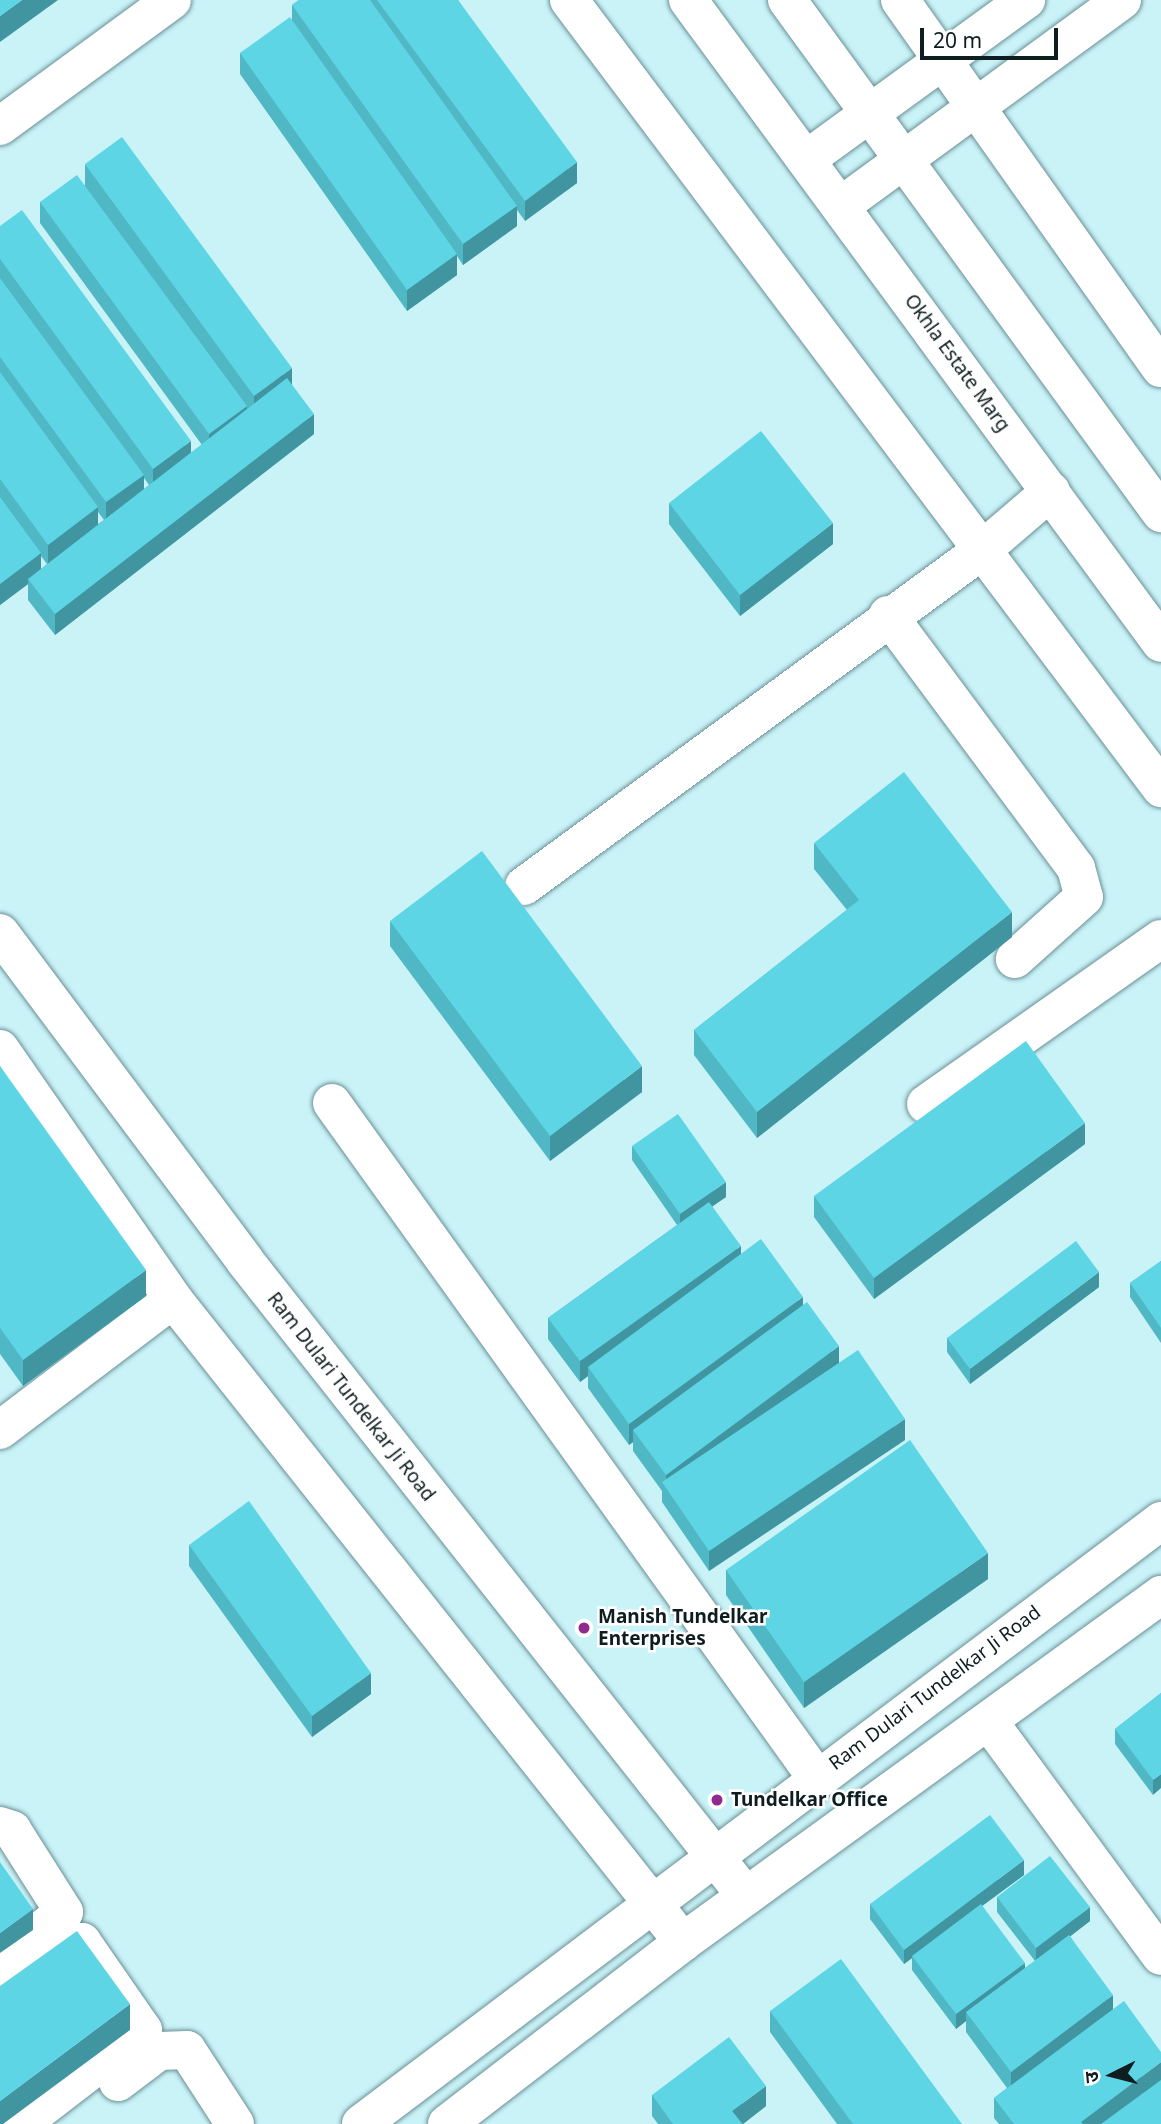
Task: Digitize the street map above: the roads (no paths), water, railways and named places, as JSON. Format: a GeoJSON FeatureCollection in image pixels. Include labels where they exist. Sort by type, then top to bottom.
{"type":"FeatureCollection","features":[{"type":"Feature","properties":{"kind":"street"},"geometry":{"type":"LineString","coordinates":[[0,126],[172,0]]}},
{"type":"Feature","properties":{"kind":"street"},"geometry":{"type":"LineString","coordinates":[[569,0],[1161,788]]}},
{"type":"Feature","properties":{"kind":"street","name":"Okhla Estate Marg"},"geometry":{"type":"LineString","coordinates":[[688,0],[842,205],[1161,643]]}},
{"type":"Feature","properties":{"kind":"street"},"geometry":{"type":"LineString","coordinates":[[787,0],[1161,513]]}},
{"type":"Feature","properties":{"kind":"street"},"geometry":{"type":"LineString","coordinates":[[900,0],[1161,368]]}},
{"type":"Feature","properties":{"kind":"street"},"geometry":{"type":"LineString","coordinates":[[807,159],[940,58],[1026,0]]}},
{"type":"Feature","properties":{"kind":"street"},"geometry":{"type":"LineString","coordinates":[[842,205],[1122,0]]}},
{"type":"Feature","properties":{"kind":"street"},"geometry":{"type":"LineString","coordinates":[[524,886],[888,615],[981,551],[1051,491]]}},
{"type":"Feature","properties":{"kind":"street"},"geometry":{"type":"LineString","coordinates":[[888,615],[1076,868],[1084,897],[1015,959]]}},
{"type":"Feature","properties":{"kind":"street","name":"Ram Dulari Tundelkar Ji Road"},"geometry":{"type":"LineString","coordinates":[[0,933],[245,1261],[709,1856],[746,1896]]}},
{"type":"Feature","properties":{"kind":"street"},"geometry":{"type":"LineString","coordinates":[[926,1104],[1161,939]]}},
{"type":"Feature","properties":{"kind":"street"},"geometry":{"type":"LineString","coordinates":[[0,1049],[173,1299],[683,1942]]}},
{"type":"Feature","properties":{"kind":"street"},"geometry":{"type":"LineString","coordinates":[[332,1103],[816,1777]]}},
{"type":"Feature","properties":{"kind":"street"},"geometry":{"type":"LineString","coordinates":[[0,1430],[173,1299]]}},
{"type":"Feature","properties":{"kind":"street","name":"Ram Dulari Tundelkar Ji Road"},"geometry":{"type":"LineString","coordinates":[[360,2124],[650,1900],[1161,1521]]}},
{"type":"Feature","properties":{"kind":"street"},"geometry":{"type":"LineString","coordinates":[[447,2124],[683,1942],[1161,1595]]}},
{"type":"Feature","properties":{"kind":"street"},"geometry":{"type":"LineString","coordinates":[[989,1722],[1161,1956]]}},
{"type":"Feature","properties":{"kind":"street"},"geometry":{"type":"LineString","coordinates":[[0,1826],[12,1830],[64,1912],[0,1963]]}},
{"type":"Feature","properties":{"kind":"street"},"geometry":{"type":"LineString","coordinates":[[0,1999],[82,1942],[143,2030],[21,2124]]}},
{"type":"Feature","properties":{"kind":"street"},"geometry":{"type":"LineString","coordinates":[[64,2124],[173,2046],[187,2050],[235,2124]]}},
{"type":"Feature","properties":{"kind":"place","name":"Manish Tundelkar Enterprises"},"geometry":{"type":"Point","coordinates":[584,1628]}},
{"type":"Feature","properties":{"kind":"place","name":"Tundelkar Office"},"geometry":{"type":"Point","coordinates":[717,1800]}}]}
